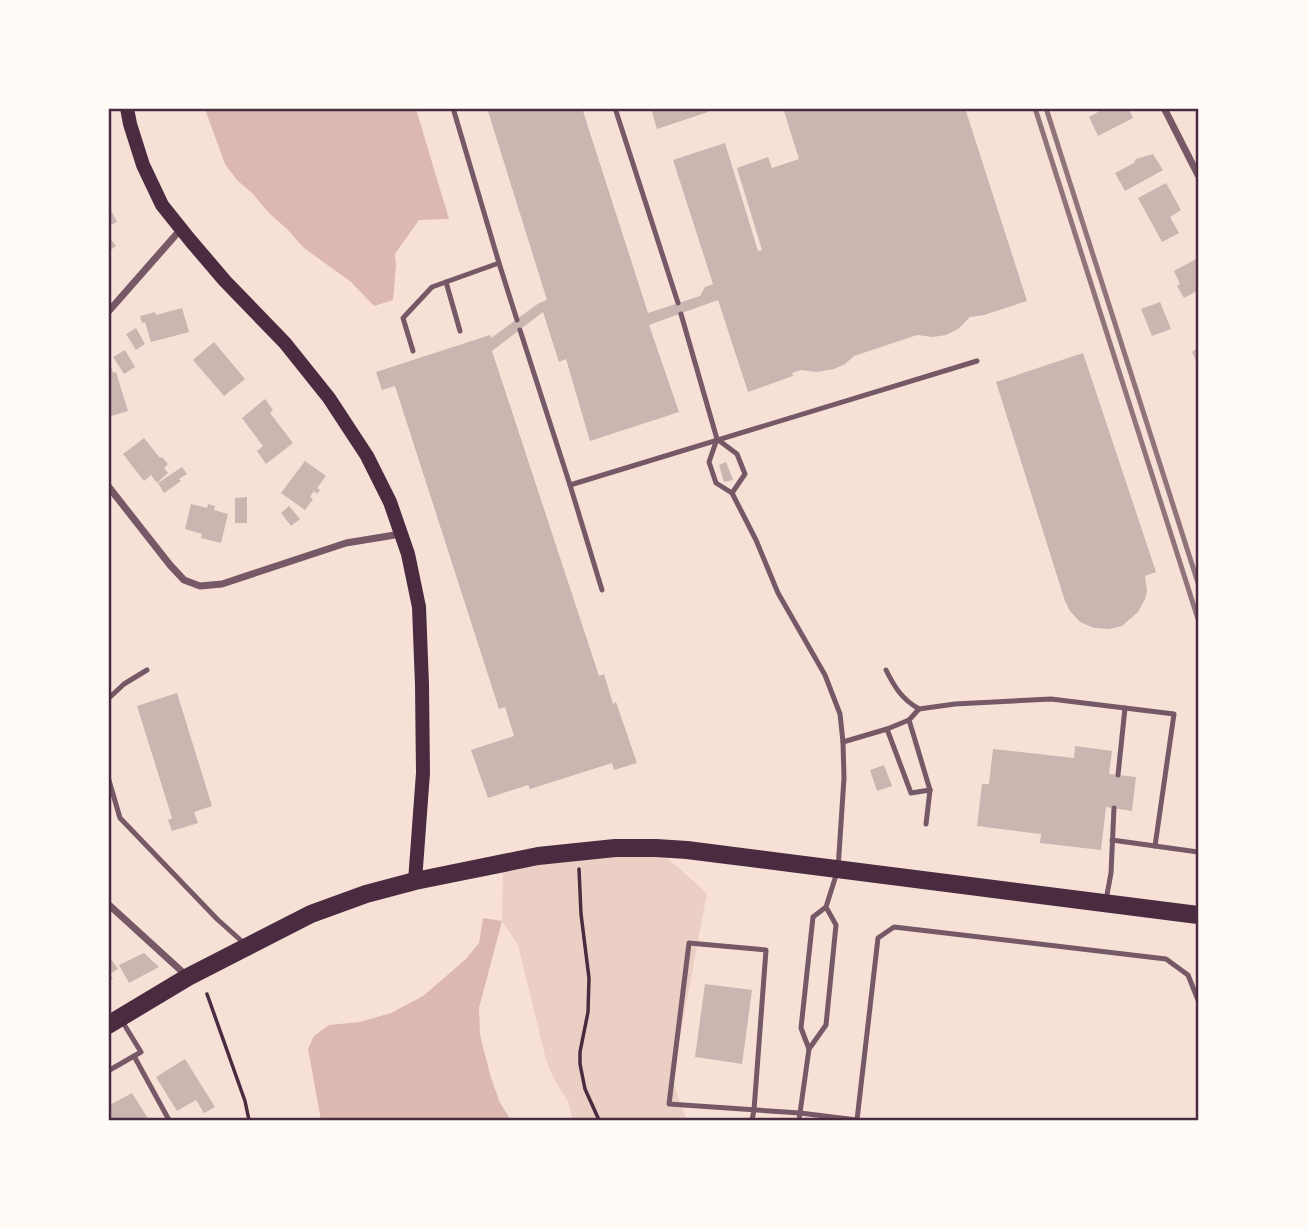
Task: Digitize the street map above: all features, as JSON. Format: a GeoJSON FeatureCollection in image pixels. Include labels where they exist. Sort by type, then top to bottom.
{"type":"FeatureCollection","features":[{"type":"Feature","properties":{"kind":"main road"},"geometry":{"type":"LineString","coordinates":[[128,108],[130,124],[143,165],[162,205],[225,281],[285,343],[329,398],[367,456],[390,502],[408,554],[419,607],[423,773],[415,881]]}},
{"type":"Feature","properties":{"kind":"main road"},"geometry":{"type":"LineString","coordinates":[[114,1022],[188,977],[311,915],[366,894],[515,860],[579,851],[615,848],[666,849],[1199,915]]}},
{"type":"Feature","properties":{"kind":"street"},"geometry":{"type":"LineString","coordinates":[[1164,108],[1199,175]]}},
{"type":"Feature","properties":{"kind":"street"},"geometry":{"type":"LineString","coordinates":[[108,312],[181,229]]}},
{"type":"Feature","properties":{"kind":"street"},"geometry":{"type":"LineString","coordinates":[[108,486],[170,565],[184,580],[200,586],[222,584],[346,543],[401,534]]}},
{"type":"Feature","properties":{"kind":"street"},"geometry":{"type":"LineString","coordinates":[[108,904],[188,977]]}},
{"type":"Feature","properties":{"kind":"lane"},"geometry":{"type":"LineString","coordinates":[[453,108],[517,320]]}},
{"type":"Feature","properties":{"kind":"lane"},"geometry":{"type":"LineString","coordinates":[[615,108],[678,303]]}},
{"type":"Feature","properties":{"kind":"lane"},"geometry":{"type":"LineString","coordinates":[[413,351],[403,318],[432,287],[499,263]]}},
{"type":"Feature","properties":{"kind":"lane"},"geometry":{"type":"LineString","coordinates":[[446,282],[460,331]]}},
{"type":"Feature","properties":{"kind":"lane"},"geometry":{"type":"LineString","coordinates":[[681,313],[717,439],[709,462],[716,483],[732,494],[756,540],[778,593],[825,675],[840,714],[844,742],[844,778],[838,869],[826,907],[813,917],[801,1028],[809,1049]]}},
{"type":"Feature","properties":{"kind":"lane"},"geometry":{"type":"LineString","coordinates":[[520,330],[602,590]]}},
{"type":"Feature","properties":{"kind":"lane"},"geometry":{"type":"LineString","coordinates":[[570,485],[978,360]]}},
{"type":"Feature","properties":{"kind":"lane"},"geometry":{"type":"LineString","coordinates":[[717,439],[737,454],[745,474],[732,494]]}},
{"type":"Feature","properties":{"kind":"lane"},"geometry":{"type":"LineString","coordinates":[[108,699],[124,684],[147,670]]}},
{"type":"Feature","properties":{"kind":"lane"},"geometry":{"type":"LineString","coordinates":[[886,670],[895,689],[919,709]]}},
{"type":"Feature","properties":{"kind":"lane"},"geometry":{"type":"LineString","coordinates":[[844,742],[909,720],[919,709],[955,704],[1051,699],[1174,714],[1154,846]]}},
{"type":"Feature","properties":{"kind":"lane"},"geometry":{"type":"LineString","coordinates":[[1118,775],[1125,708]]}},
{"type":"Feature","properties":{"kind":"lane"},"geometry":{"type":"LineString","coordinates":[[909,720],[930,790],[926,824]]}},
{"type":"Feature","properties":{"kind":"lane"},"geometry":{"type":"LineString","coordinates":[[887,729],[911,793],[930,790]]}},
{"type":"Feature","properties":{"kind":"lane"},"geometry":{"type":"LineString","coordinates":[[108,777],[120,818],[217,919],[248,947]]}},
{"type":"Feature","properties":{"kind":"lane"},"geometry":{"type":"LineString","coordinates":[[1105,903],[1111,873],[1114,808]]}},
{"type":"Feature","properties":{"kind":"lane"},"geometry":{"type":"LineString","coordinates":[[1112,840],[1199,852]]}},
{"type":"Feature","properties":{"kind":"lane"},"geometry":{"type":"LineString","coordinates":[[799,1121],[809,1049],[826,1026],[836,925],[826,907]]}},
{"type":"Feature","properties":{"kind":"lane"},"geometry":{"type":"LineString","coordinates":[[752,1121],[754,1110],[766,950],[689,943],[669,1104],[754,1110],[800,1113],[857,1121],[878,938],[894,927],[1166,959],[1188,975],[1199,1000]]}},
{"type":"Feature","properties":{"kind":"lane"},"geometry":{"type":"LineString","coordinates":[[108,1071],[141,1052],[114,1022]]}},
{"type":"Feature","properties":{"kind":"lane"},"geometry":{"type":"LineString","coordinates":[[134,1056],[169,1121]]}},
{"type":"Feature","properties":{"kind":"path"},"geometry":{"type":"LineString","coordinates":[[579,851],[581,914],[589,978],[588,1012],[580,1064],[585,1089],[599,1121]]}},
{"type":"Feature","properties":{"kind":"path"},"geometry":{"type":"LineString","coordinates":[[207,994],[245,1101],[249,1121]]}},
{"type":"Feature","properties":{"kind":"shaded area"},"geometry":{"type":"Polygon","coordinates":[[[205,109],[416,109],[449,219],[419,220],[395,254],[393,300],[374,306],[351,282],[304,248],[269,213],[225,164],[205,109]]]}},
{"type":"Feature","properties":{"kind":"shaded area"},"geometry":{"type":"Polygon","coordinates":[[[656,848],[707,893],[672,1080],[686,1118],[714,1120],[573,1120],[568,1102],[546,1060],[518,945],[502,921],[503,863],[656,848]]]}},
{"type":"Feature","properties":{"kind":"shaded area"},"geometry":{"type":"Polygon","coordinates":[[[483,918],[502,921],[479,1008],[480,1035],[500,1103],[511,1120],[321,1120],[308,1049],[314,1036],[329,1025],[360,1022],[391,1013],[423,996],[466,959],[479,943],[483,918]]]}},
{"type":"Feature","properties":{"kind":"building"},"geometry":{"type":"Polygon","coordinates":[[[487,108],[582,108],[648,313],[700,296],[705,287],[713,284],[673,160],[725,143],[758,251],[762,250],[737,168],[768,157],[772,168],[799,159],[783,108],[965,108],[1027,301],[970,317],[958,329],[946,335],[917,335],[854,356],[834,369],[817,372],[801,370],[792,373],[793,376],[748,392],[718,300],[649,325],[679,412],[590,441],[566,359],[559,362],[543,312],[492,351],[599,676],[604,674],[637,763],[614,770],[612,763],[530,789],[528,785],[488,798],[471,750],[514,736],[505,707],[499,709],[395,386],[382,390],[376,372],[490,335],[491,338],[547,300],[487,108]]]}},
{"type":"Feature","properties":{"kind":"building"},"geometry":{"type":"Polygon","coordinates":[[[651,108],[707,108],[708,112],[657,129],[651,108]]]}},
{"type":"Feature","properties":{"kind":"building"},"geometry":{"type":"Polygon","coordinates":[[[1105,108],[1128,108],[1133,118],[1098,136],[1089,117],[1105,108]]]}},
{"type":"Feature","properties":{"kind":"building"},"geometry":{"type":"Polygon","coordinates":[[[1153,154],[1163,170],[1125,191],[1115,173],[1134,163],[1136,159],[1153,154]]]}},
{"type":"Feature","properties":{"kind":"building"},"geometry":{"type":"Polygon","coordinates":[[[1166,183],[1181,210],[1170,217],[1179,233],[1162,242],[1138,198],[1166,183]]]}},
{"type":"Feature","properties":{"kind":"building"},"geometry":{"type":"Polygon","coordinates":[[[108,205],[117,222],[111,225],[108,223],[108,205]]]}},
{"type":"Feature","properties":{"kind":"building"},"geometry":{"type":"Polygon","coordinates":[[[108,236],[116,246],[108,252],[108,236]]]}},
{"type":"Feature","properties":{"kind":"building"},"geometry":{"type":"Polygon","coordinates":[[[1198,258],[1198,292],[1184,298],[1177,286],[1180,284],[1174,271],[1198,258]]]}},
{"type":"Feature","properties":{"kind":"building"},"geometry":{"type":"Polygon","coordinates":[[[1160,302],[1171,329],[1152,336],[1141,309],[1160,302]]]}},
{"type":"Feature","properties":{"kind":"building"},"geometry":{"type":"Polygon","coordinates":[[[182,308],[189,332],[151,342],[145,322],[142,323],[140,316],[182,308]]]}},
{"type":"Feature","properties":{"kind":"building"},"geometry":{"type":"Polygon","coordinates":[[[136,328],[145,344],[136,350],[126,334],[136,328]]]}},
{"type":"Feature","properties":{"kind":"building"},"geometry":{"type":"Polygon","coordinates":[[[214,342],[245,379],[224,396],[193,360],[214,342]]]}},
{"type":"Feature","properties":{"kind":"building"},"geometry":{"type":"Polygon","coordinates":[[[1198,348],[1198,365],[1192,352],[1198,348]]]}},
{"type":"Feature","properties":{"kind":"building"},"geometry":{"type":"Polygon","coordinates":[[[125,350],[135,367],[124,374],[113,357],[125,350]]]}},
{"type":"Feature","properties":{"kind":"building"},"geometry":{"type":"Polygon","coordinates":[[[1083,353],[1156,572],[1145,576],[1147,591],[1138,612],[1122,626],[1109,629],[1094,628],[1080,622],[1065,601],[996,382],[1083,353]]]}},
{"type":"Feature","properties":{"kind":"building"},"geometry":{"type":"Polygon","coordinates":[[[108,366],[111,366],[113,373],[116,372],[128,411],[108,417],[108,366]]]}},
{"type":"Feature","properties":{"kind":"building"},"geometry":{"type":"Polygon","coordinates":[[[265,399],[273,410],[270,413],[293,443],[266,464],[257,451],[263,446],[242,418],[265,399]]]}},
{"type":"Feature","properties":{"kind":"building"},"geometry":{"type":"Polygon","coordinates":[[[144,438],[168,464],[164,468],[168,473],[157,483],[151,475],[144,481],[123,454],[144,438]]]}},
{"type":"Feature","properties":{"kind":"building"},"geometry":{"type":"Polygon","coordinates":[[[305,461],[326,476],[317,488],[320,490],[317,494],[314,491],[310,497],[313,499],[305,510],[281,493],[305,461]]]}},
{"type":"Feature","properties":{"kind":"building"},"geometry":{"type":"Polygon","coordinates":[[[726,462],[733,480],[724,482],[719,465],[726,462]]]}},
{"type":"Feature","properties":{"kind":"building"},"geometry":{"type":"Polygon","coordinates":[[[182,467],[187,474],[164,493],[158,483],[182,467]]]}},
{"type":"Feature","properties":{"kind":"building"},"geometry":{"type":"Polygon","coordinates":[[[247,497],[247,523],[235,523],[235,498],[247,497]]]}},
{"type":"Feature","properties":{"kind":"building"},"geometry":{"type":"Polygon","coordinates":[[[191,504],[207,508],[208,504],[215,506],[214,510],[228,514],[221,543],[201,538],[202,534],[185,529],[191,504]]]}},
{"type":"Feature","properties":{"kind":"building"},"geometry":{"type":"Polygon","coordinates":[[[289,506],[300,519],[291,526],[281,513],[289,506]]]}},
{"type":"Feature","properties":{"kind":"building"},"geometry":{"type":"Polygon","coordinates":[[[177,693],[212,806],[194,812],[198,823],[172,831],[168,820],[172,818],[137,706],[177,693]]]}},
{"type":"Feature","properties":{"kind":"building"},"geometry":{"type":"Polygon","coordinates":[[[1075,746],[1112,751],[1109,774],[1136,777],[1132,811],[1106,807],[1101,850],[1040,843],[1041,834],[977,826],[982,784],[989,784],[993,749],[1074,758],[1075,746]]]}},
{"type":"Feature","properties":{"kind":"building"},"geometry":{"type":"Polygon","coordinates":[[[884,765],[892,786],[877,791],[870,770],[884,765]]]}},
{"type":"Feature","properties":{"kind":"building"},"geometry":{"type":"Polygon","coordinates":[[[144,953],[159,967],[129,983],[119,965],[144,953]]]}},
{"type":"Feature","properties":{"kind":"building"},"geometry":{"type":"Polygon","coordinates":[[[108,955],[118,969],[110,974],[113,979],[108,982],[108,955]]]}},
{"type":"Feature","properties":{"kind":"building"},"geometry":{"type":"Polygon","coordinates":[[[705,984],[752,990],[742,1064],[695,1057],[705,984]]]}},
{"type":"Feature","properties":{"kind":"building"},"geometry":{"type":"Polygon","coordinates":[[[185,1059],[215,1107],[204,1113],[196,1100],[177,1111],[156,1077],[185,1059]]]}},
{"type":"Feature","properties":{"kind":"building"},"geometry":{"type":"Polygon","coordinates":[[[132,1093],[149,1120],[108,1120],[108,1106],[132,1093]]]}},
{"type":"Feature","properties":{"kind":"railway"},"geometry":{"type":"LineString","coordinates":[[1035,108],[1198,619]]}},
{"type":"Feature","properties":{"kind":"railway"},"geometry":{"type":"LineString","coordinates":[[1046,108],[1198,583]]}}]}
